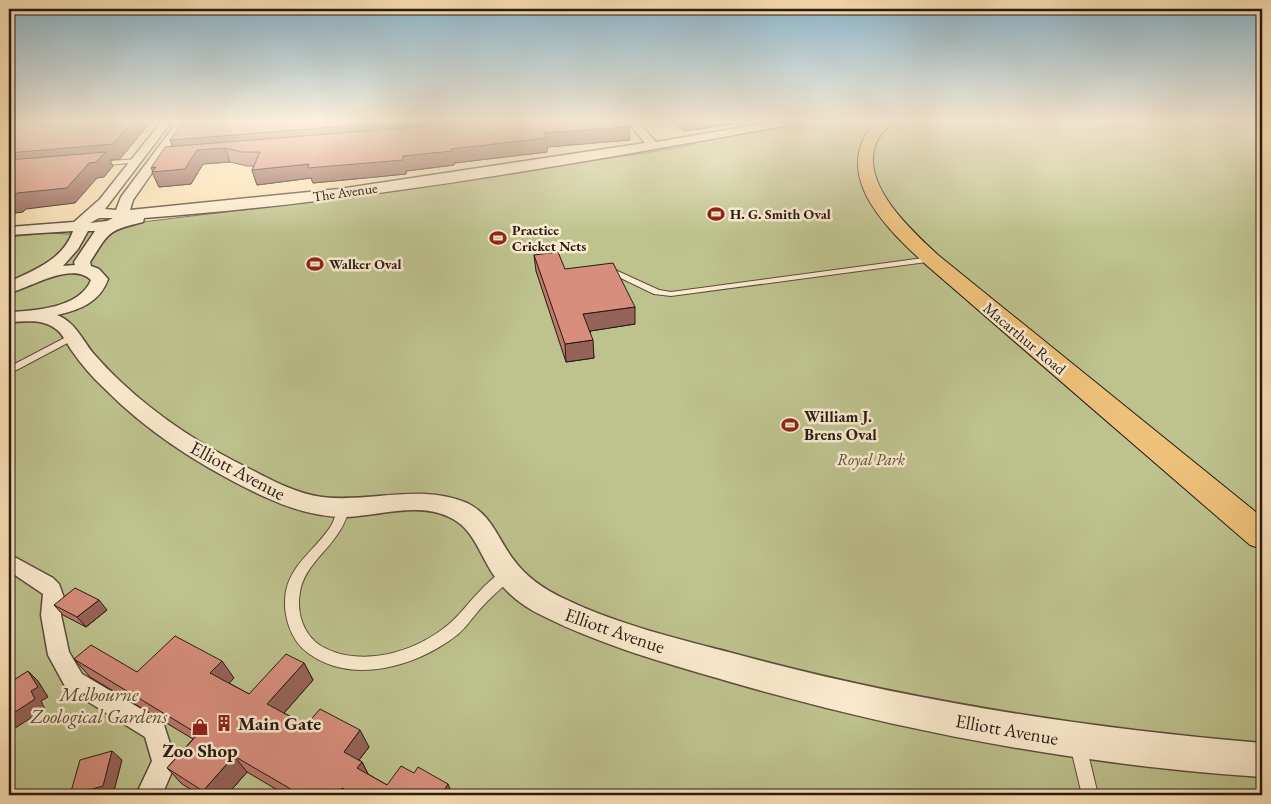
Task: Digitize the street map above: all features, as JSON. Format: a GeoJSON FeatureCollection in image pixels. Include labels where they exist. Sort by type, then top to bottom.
{"type":"FeatureCollection","features":[{"type":"Feature","properties":{"kind":"highway","name":"Macarthur Road"},"geometry":{"type":"LineString","coordinates":[[865,159],[870,182],[889,216],[909,240],[1258,533]]}},
{"type":"Feature","properties":{"kind":"street"},"geometry":{"type":"LineString","coordinates":[[9,288],[58,262],[79,236],[84,222],[105,202],[139,159]]}},
{"type":"Feature","properties":{"kind":"street"},"geometry":{"type":"LineString","coordinates":[[137,161],[159,159]]}},
{"type":"Feature","properties":{"kind":"street"},"geometry":{"type":"LineString","coordinates":[[89,272],[82,264],[84,258],[102,232],[118,219],[126,200],[159,159]]}},
{"type":"Feature","properties":{"kind":"street","name":"The Avenue"},"geometry":{"type":"LineString","coordinates":[[84,222],[94,227],[118,219],[379,187],[569,159]]}},
{"type":"Feature","properties":{"kind":"street"},"geometry":{"type":"LineString","coordinates":[[9,231],[84,222]]}},
{"type":"Feature","properties":{"kind":"street"},"geometry":{"type":"LineString","coordinates":[[18,317],[79,301],[94,292],[100,283],[98,276],[89,272],[64,271],[31,278]]}},
{"type":"Feature","properties":{"kind":"street"},"geometry":{"type":"LineString","coordinates":[[69,332],[70,313],[79,301]]}},
{"type":"Feature","properties":{"kind":"street","name":"Elliott Avenue"},"geometry":{"type":"LineString","coordinates":[[18,317],[51,319],[69,332],[109,382],[173,435],[252,481],[292,500],[320,506],[344,508],[418,502],[454,509],[478,524],[508,574],[526,592],[571,615],[741,671],[882,706],[980,726],[1077,741],[1262,760]]}},
{"type":"Feature","properties":{"kind":"street"},"geometry":{"type":"LineString","coordinates":[[9,562],[46,584],[52,590],[54,598],[51,616],[59,654],[74,682],[151,727],[158,735],[164,762],[149,795]]}},
{"type":"Feature","properties":{"kind":"lane"},"geometry":{"type":"LineString","coordinates":[[87,165],[137,161]]}},
{"type":"Feature","properties":{"kind":"lane"},"geometry":{"type":"LineString","coordinates":[[608,270],[657,292],[671,294],[931,260]]}},
{"type":"Feature","properties":{"kind":"lane"},"geometry":{"type":"LineString","coordinates":[[9,371],[69,332]]}},
{"type":"Feature","properties":{"kind":"lane"},"geometry":{"type":"LineString","coordinates":[[344,508],[335,529],[300,572],[293,595],[293,612],[298,630],[306,642],[323,654],[352,662],[371,663],[416,651],[451,631],[490,589],[508,574]]}},
{"type":"Feature","properties":{"kind":"lane"},"geometry":{"type":"LineString","coordinates":[[1077,741],[1090,795]]}},
{"type":"Feature","properties":{"kind":"green space","name":"Royal Park"},"geometry":{"type":"Polygon","coordinates":[[[607,159],[1262,159],[1262,795],[9,795],[9,237],[49,233],[68,234],[126,224],[381,193],[607,159]]]}},
{"type":"Feature","properties":{"kind":"building"},"geometry":{"type":"Polygon","coordinates":[[[99,159],[96,162],[89,163],[67,188],[17,193],[9,197],[9,160],[99,159]]]}},
{"type":"Feature","properties":{"kind":"building"},"geometry":{"type":"Polygon","coordinates":[[[157,159],[192,159],[185,169],[152,172],[156,167],[151,168],[157,159]]]}},
{"type":"Feature","properties":{"kind":"building"},"geometry":{"type":"Polygon","coordinates":[[[257,159],[403,159],[308,168],[309,164],[252,170],[257,159]]]}},
{"type":"Feature","properties":{"kind":"building"},"geometry":{"type":"Polygon","coordinates":[[[558,252],[565,269],[613,263],[635,307],[583,314],[593,340],[565,344],[534,255],[558,252]]]}},
{"type":"Feature","properties":{"kind":"building"},"geometry":{"type":"Polygon","coordinates":[[[75,588],[99,600],[77,617],[54,605],[75,588]]]}},
{"type":"Feature","properties":{"kind":"building","name":"Main Gate"},"geometry":{"type":"Polygon","coordinates":[[[175,636],[222,661],[210,673],[249,694],[286,654],[304,663],[267,704],[306,725],[320,709],[360,730],[344,752],[362,762],[357,768],[387,785],[401,766],[414,773],[418,767],[448,784],[441,795],[354,795],[342,788],[337,795],[301,795],[234,756],[203,791],[167,768],[198,734],[74,659],[91,645],[137,672],[175,636]]]}},
{"type":"Feature","properties":{"kind":"building"},"geometry":{"type":"Polygon","coordinates":[[[28,671],[38,687],[31,691],[35,699],[9,716],[9,683],[28,671]]]}},
{"type":"Feature","properties":{"kind":"building"},"geometry":{"type":"Polygon","coordinates":[[[112,751],[103,786],[70,795],[80,760],[112,751]]]}},
{"type":"Feature","properties":{"kind":"place","name":"H. G. Smith Oval"},"geometry":{"type":"Point","coordinates":[716,214]}},
{"type":"Feature","properties":{"kind":"place","name":"Practice Cricket Nets"},"geometry":{"type":"Point","coordinates":[498,238]}},
{"type":"Feature","properties":{"kind":"place","name":"Walker Oval"},"geometry":{"type":"Point","coordinates":[315,264]}},
{"type":"Feature","properties":{"kind":"place","name":"William J. Brens Oval"},"geometry":{"type":"Point","coordinates":[790,425]}},
{"type":"Feature","properties":{"kind":"place","name":"Main Gate"},"geometry":{"type":"Point","coordinates":[224,723]}},
{"type":"Feature","properties":{"kind":"place","name":"Zoo Shop"},"geometry":{"type":"Point","coordinates":[200,727]}},
{"type":"Feature","properties":{"kind":"park label","name":"Melbourne Zoological Gardens"},"geometry":{"type":"Point","coordinates":[99,705]}}]}
